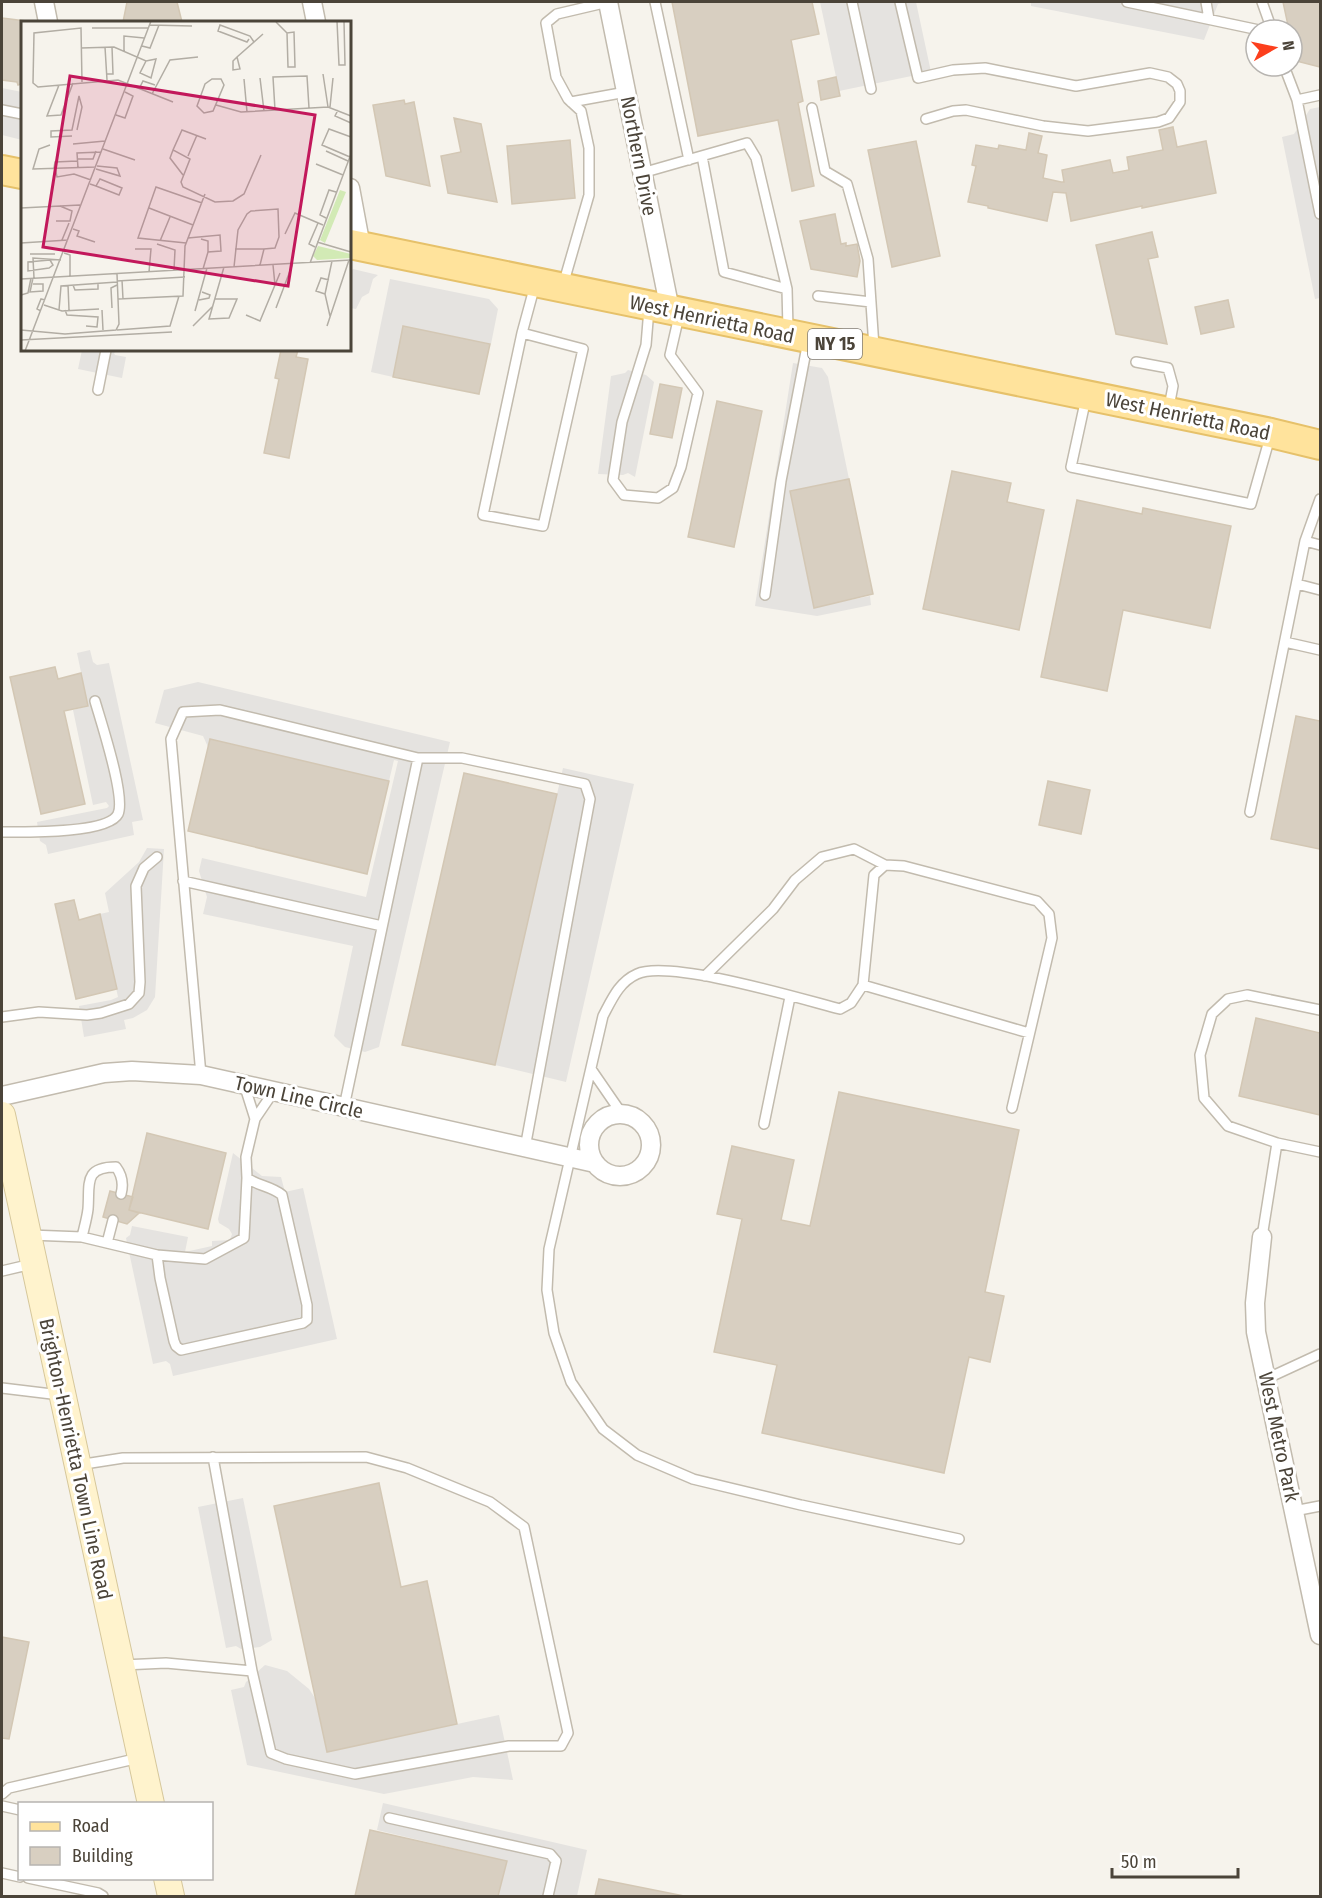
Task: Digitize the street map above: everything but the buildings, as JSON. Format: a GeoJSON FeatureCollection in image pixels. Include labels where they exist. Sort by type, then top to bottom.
{"type":"FeatureCollection","features":[{"type":"Feature","properties":{"kind":"main road"},"geometry":{"type":"LineString","coordinates":[[2,170],[21,174]]}},
{"type":"Feature","properties":{"kind":"main road","name":"West Henrietta Road"},"geometry":{"type":"LineString","coordinates":[[355,245],[1271,433],[1320,445]]}},
{"type":"Feature","properties":{"kind":"street"},"geometry":{"type":"LineString","coordinates":[[44,2],[48,21]]}},
{"type":"Feature","properties":{"kind":"street"},"geometry":{"type":"LineString","coordinates":[[312,2],[316,21]]}},
{"type":"Feature","properties":{"kind":"street","name":"Northern Drive"},"geometry":{"type":"LineString","coordinates":[[608,2],[666,310]]}},
{"type":"Feature","properties":{"kind":"street"},"geometry":{"type":"LineString","coordinates":[[351,199],[355,245]]}},
{"type":"Feature","properties":{"kind":"street","name":"Town Line Circle"},"geometry":{"type":"LineString","coordinates":[[2,1096],[104,1073],[132,1071],[201,1075],[595,1163],[612,1175],[623,1176],[642,1167],[648,1159],[651,1138],[647,1128],[640,1121],[622,1114]]}},
{"type":"Feature","properties":{"kind":"street"},"geometry":{"type":"LineString","coordinates":[[595,1163],[589,1144],[596,1126],[612,1115],[622,1114]]}},
{"type":"Feature","properties":{"kind":"street","name":"Brighton-Henrietta Town Line Road"},"geometry":{"type":"LineString","coordinates":[[2,1115],[151,1802]]}},
{"type":"Feature","properties":{"kind":"street","name":"West Metro Park"},"geometry":{"type":"LineString","coordinates":[[1262,1237],[1255,1303],[1256,1332],[1294,1511],[1315,1587],[1320,1635]]}},
{"type":"Feature","properties":{"kind":"street"},"geometry":{"type":"LineString","coordinates":[[167,1880],[171,1896]]}},
{"type":"Feature","properties":{"kind":"lane"},"geometry":{"type":"LineString","coordinates":[[522,333],[582,349],[543,526],[483,515],[522,333],[549,285],[589,195],[589,148],[581,111],[571,102],[556,77],[546,23],[557,14],[608,2]]}},
{"type":"Feature","properties":{"kind":"lane"},"geometry":{"type":"LineString","coordinates":[[655,2],[689,160]]}},
{"type":"Feature","properties":{"kind":"lane"},"geometry":{"type":"LineString","coordinates":[[852,2],[871,89]]}},
{"type":"Feature","properties":{"kind":"lane"},"geometry":{"type":"LineString","coordinates":[[900,2],[918,78],[953,70],[985,68],[1076,86],[1150,73],[1168,76],[1177,84],[1180,91],[1180,102],[1169,118],[1158,122],[1106,129],[1067,130],[966,110],[953,111],[926,119]]}},
{"type":"Feature","properties":{"kind":"lane"},"geometry":{"type":"LineString","coordinates":[[1127,2],[1244,27]]}},
{"type":"Feature","properties":{"kind":"lane"},"geometry":{"type":"LineString","coordinates":[[1206,2],[1209,19]]}},
{"type":"Feature","properties":{"kind":"lane"},"geometry":{"type":"LineString","coordinates":[[1262,2],[1268,18]]}},
{"type":"Feature","properties":{"kind":"lane"},"geometry":{"type":"LineString","coordinates":[[1289,78],[1297,100],[1320,214]]}},
{"type":"Feature","properties":{"kind":"lane"},"geometry":{"type":"LineString","coordinates":[[571,102],[626,92]]}},
{"type":"Feature","properties":{"kind":"lane"},"geometry":{"type":"LineString","coordinates":[[1297,100],[1320,95]]}},
{"type":"Feature","properties":{"kind":"lane"},"geometry":{"type":"LineString","coordinates":[[812,108],[825,171],[847,184],[868,259],[874,352]]}},
{"type":"Feature","properties":{"kind":"lane"},"geometry":{"type":"LineString","coordinates":[[2,110],[21,114]]}},
{"type":"Feature","properties":{"kind":"lane"},"geometry":{"type":"LineString","coordinates":[[642,173],[747,143],[756,158],[798,337],[765,595]]}},
{"type":"Feature","properties":{"kind":"lane"},"geometry":{"type":"LineString","coordinates":[[702,156],[724,272],[787,289]]}},
{"type":"Feature","properties":{"kind":"lane"},"geometry":{"type":"LineString","coordinates":[[818,296],[871,302]]}},
{"type":"Feature","properties":{"kind":"lane"},"geometry":{"type":"LineString","coordinates":[[666,310],[670,355],[698,393],[674,488],[658,498],[624,495],[613,480],[622,422],[645,345],[666,310]]}},
{"type":"Feature","properties":{"kind":"lane"},"geometry":{"type":"LineString","coordinates":[[98,390],[106,351]]}},
{"type":"Feature","properties":{"kind":"lane"},"geometry":{"type":"LineString","coordinates":[[1136,362],[1168,368],[1173,386],[1168,412]]}},
{"type":"Feature","properties":{"kind":"lane"},"geometry":{"type":"LineString","coordinates":[[1086,395],[1071,467],[1240,502],[1251,504],[1271,433]]}},
{"type":"Feature","properties":{"kind":"lane"},"geometry":{"type":"LineString","coordinates":[[1250,812],[1305,541],[1320,499]]}},
{"type":"Feature","properties":{"kind":"lane"},"geometry":{"type":"LineString","coordinates":[[1305,541],[1320,545]]}},
{"type":"Feature","properties":{"kind":"lane"},"geometry":{"type":"LineString","coordinates":[[1296,584],[1320,590]]}},
{"type":"Feature","properties":{"kind":"lane"},"geometry":{"type":"LineString","coordinates":[[1285,642],[1320,650]]}},
{"type":"Feature","properties":{"kind":"lane"},"geometry":{"type":"LineString","coordinates":[[2,832],[63,831],[107,823],[114,819],[118,813],[118,787],[95,701]]}},
{"type":"Feature","properties":{"kind":"lane"},"geometry":{"type":"LineString","coordinates":[[201,1075],[171,739],[183,712],[219,710],[418,758],[462,758],[585,784],[590,799],[525,1148]]}},
{"type":"Feature","properties":{"kind":"lane"},"geometry":{"type":"LineString","coordinates":[[344,1107],[418,758]]}},
{"type":"Feature","properties":{"kind":"lane"},"geometry":{"type":"LineString","coordinates":[[705,976],[772,909],[795,880],[822,857],[854,849],[885,865],[904,866],[1037,901],[1049,914],[1052,938],[1012,1107]]}},
{"type":"Feature","properties":{"kind":"lane"},"geometry":{"type":"LineString","coordinates":[[2,1017],[39,1011],[87,1015],[129,1004],[135,999],[139,993],[140,982],[136,886],[144,868],[156,857]]}},
{"type":"Feature","properties":{"kind":"lane"},"geometry":{"type":"LineString","coordinates":[[885,865],[874,875],[863,985],[851,1003],[840,1009],[705,976],[657,969],[638,974],[617,988],[603,1016],[570,1158],[549,1249],[547,1290],[554,1333],[571,1382],[603,1429],[637,1455],[693,1479],[801,1506],[959,1539]]}},
{"type":"Feature","properties":{"kind":"lane"},"geometry":{"type":"LineString","coordinates":[[183,881],[382,927]]}},
{"type":"Feature","properties":{"kind":"lane"},"geometry":{"type":"LineString","coordinates":[[863,985],[1029,1033]]}},
{"type":"Feature","properties":{"kind":"lane"},"geometry":{"type":"LineString","coordinates":[[1320,1010],[1248,995],[1228,999],[1212,1014],[1200,1055],[1204,1098],[1228,1126],[1277,1143],[1320,1152]]}},
{"type":"Feature","properties":{"kind":"lane"},"geometry":{"type":"LineString","coordinates":[[764,1124],[790,997]]}},
{"type":"Feature","properties":{"kind":"lane"},"geometry":{"type":"LineString","coordinates":[[591,1069],[622,1114]]}},
{"type":"Feature","properties":{"kind":"lane"},"geometry":{"type":"LineString","coordinates":[[244,1084],[255,1119]]}},
{"type":"Feature","properties":{"kind":"lane"},"geometry":{"type":"LineString","coordinates":[[28,1235],[82,1237],[157,1255],[205,1259],[244,1239],[246,1157],[255,1119],[274,1091]]}},
{"type":"Feature","properties":{"kind":"lane"},"geometry":{"type":"LineString","coordinates":[[1262,1237],[1277,1143]]}},
{"type":"Feature","properties":{"kind":"lane"},"geometry":{"type":"LineString","coordinates":[[82,1237],[88,1211],[88,1181],[92,1172],[104,1167],[116,1167],[122,1175],[121,1194]]}},
{"type":"Feature","properties":{"kind":"lane"},"geometry":{"type":"LineString","coordinates":[[157,1255],[174,1341],[181,1350],[303,1323],[307,1320],[307,1305],[282,1195],[247,1178]]}},
{"type":"Feature","properties":{"kind":"lane"},"geometry":{"type":"LineString","coordinates":[[107,1243],[113,1220]]}},
{"type":"Feature","properties":{"kind":"lane"},"geometry":{"type":"LineString","coordinates":[[2,1271],[34,1264]]}},
{"type":"Feature","properties":{"kind":"lane"},"geometry":{"type":"LineString","coordinates":[[1266,1379],[1320,1354]]}},
{"type":"Feature","properties":{"kind":"lane"},"geometry":{"type":"LineString","coordinates":[[2,1388],[62,1395]]}},
{"type":"Feature","properties":{"kind":"lane"},"geometry":{"type":"LineString","coordinates":[[77,1465],[123,1458],[213,1457],[366,1457],[407,1468],[490,1503],[524,1527],[568,1733],[561,1746],[509,1746],[355,1774],[286,1759],[271,1753],[252,1671],[213,1457]]}},
{"type":"Feature","properties":{"kind":"lane"},"geometry":{"type":"LineString","coordinates":[[1294,1511],[1320,1506]]}},
{"type":"Feature","properties":{"kind":"lane"},"geometry":{"type":"LineString","coordinates":[[121,1665],[166,1664],[252,1671]]}},
{"type":"Feature","properties":{"kind":"lane"},"geometry":{"type":"LineString","coordinates":[[2,1794],[9,1788],[141,1758]]}},
{"type":"Feature","properties":{"kind":"lane"},"geometry":{"type":"LineString","coordinates":[[2,1806],[18,1810]]}},
{"type":"Feature","properties":{"kind":"lane"},"geometry":{"type":"LineString","coordinates":[[389,1818],[550,1854],[556,1861],[548,1896]]}},
{"type":"Feature","properties":{"kind":"lane"},"geometry":{"type":"LineString","coordinates":[[2,1873],[18,1877]]}},
{"type":"Feature","properties":{"kind":"lane"},"geometry":{"type":"LineString","coordinates":[[37,1880],[103,1896]]}},
{"type":"Feature","properties":{"kind":"shaded area"},"geometry":{"type":"Polygon","coordinates":[[[820,2],[916,2],[931,72],[839,91],[820,2]]]}},
{"type":"Feature","properties":{"kind":"shaded area"},"geometry":{"type":"Polygon","coordinates":[[[1031,2],[1226,2],[1218,4],[1204,40],[1031,6],[1031,2]]]}},
{"type":"Feature","properties":{"kind":"shaded area"},"geometry":{"type":"Polygon","coordinates":[[[2,88],[21,92],[21,140],[2,135],[2,88]]]}},
{"type":"Feature","properties":{"kind":"shaded area"},"geometry":{"type":"Polygon","coordinates":[[[1320,107],[1320,298],[1315,299],[1282,137],[1294,134],[1310,109],[1320,107]]]}},
{"type":"Feature","properties":{"kind":"shaded area"},"geometry":{"type":"Polygon","coordinates":[[[353,269],[378,275],[373,279],[369,293],[362,297],[356,309],[351,308],[351,271],[353,269]]]}},
{"type":"Feature","properties":{"kind":"shaded area"},"geometry":{"type":"Polygon","coordinates":[[[390,279],[489,299],[498,309],[491,344],[403,326],[393,377],[371,372],[390,279]]]}},
{"type":"Feature","properties":{"kind":"shaded area"},"geometry":{"type":"Polygon","coordinates":[[[82,351],[117,351],[115,355],[126,357],[122,378],[78,369],[82,351]]]}},
{"type":"Feature","properties":{"kind":"shaded area"},"geometry":{"type":"Polygon","coordinates":[[[793,363],[822,368],[828,377],[849,479],[790,491],[814,607],[870,596],[871,605],[817,616],[755,606],[793,363]]]}},
{"type":"Feature","properties":{"kind":"shaded area"},"geometry":{"type":"Polygon","coordinates":[[[628,370],[646,375],[654,382],[635,477],[628,473],[623,475],[598,474],[611,376],[625,373],[628,370]]]}},
{"type":"Feature","properties":{"kind":"shaded area"},"geometry":{"type":"Polygon","coordinates":[[[90,650],[93,662],[97,665],[109,663],[143,820],[132,822],[134,835],[48,854],[46,845],[40,841],[37,822],[109,806],[106,802],[93,805],[73,710],[88,706],[77,653],[90,650]]]}},
{"type":"Feature","properties":{"kind":"shaded area"},"geometry":{"type":"Polygon","coordinates":[[[198,682],[450,742],[379,1047],[365,1052],[345,1047],[334,1036],[353,946],[203,914],[207,897],[199,871],[202,858],[366,897],[398,761],[394,760],[389,781],[211,739],[208,747],[203,736],[155,723],[164,690],[198,682]]]}},
{"type":"Feature","properties":{"kind":"shaded area"},"geometry":{"type":"Polygon","coordinates":[[[563,768],[634,784],[566,1082],[495,1065],[563,768]]]}},
{"type":"Feature","properties":{"kind":"shaded area"},"geometry":{"type":"Polygon","coordinates":[[[147,848],[164,849],[155,997],[147,1010],[124,1020],[126,1029],[84,1037],[79,1006],[118,997],[100,914],[109,912],[105,893],[139,862],[147,848]]]}},
{"type":"Feature","properties":{"kind":"shaded area"},"geometry":{"type":"Polygon","coordinates":[[[233,1153],[262,1176],[281,1177],[285,1192],[303,1188],[337,1339],[173,1376],[170,1364],[166,1361],[153,1364],[126,1238],[130,1235],[132,1226],[188,1237],[185,1252],[212,1246],[212,1241],[230,1240],[232,1234],[229,1229],[219,1223],[218,1219],[233,1153]]]}},
{"type":"Feature","properties":{"kind":"shaded area"},"geometry":{"type":"Polygon","coordinates":[[[243,1498],[272,1640],[260,1647],[241,1649],[236,1646],[226,1648],[198,1507],[243,1498]]]}},
{"type":"Feature","properties":{"kind":"shaded area"},"geometry":{"type":"Polygon","coordinates":[[[265,1665],[287,1671],[309,1689],[315,1698],[327,1752],[499,1715],[513,1780],[473,1777],[384,1794],[247,1765],[231,1690],[244,1687],[246,1682],[265,1665]]]}},
{"type":"Feature","properties":{"kind":"shaded area"},"geometry":{"type":"Polygon","coordinates":[[[383,1803],[587,1850],[577,1896],[498,1896],[506,1861],[377,1830],[383,1803]]]}}]}
